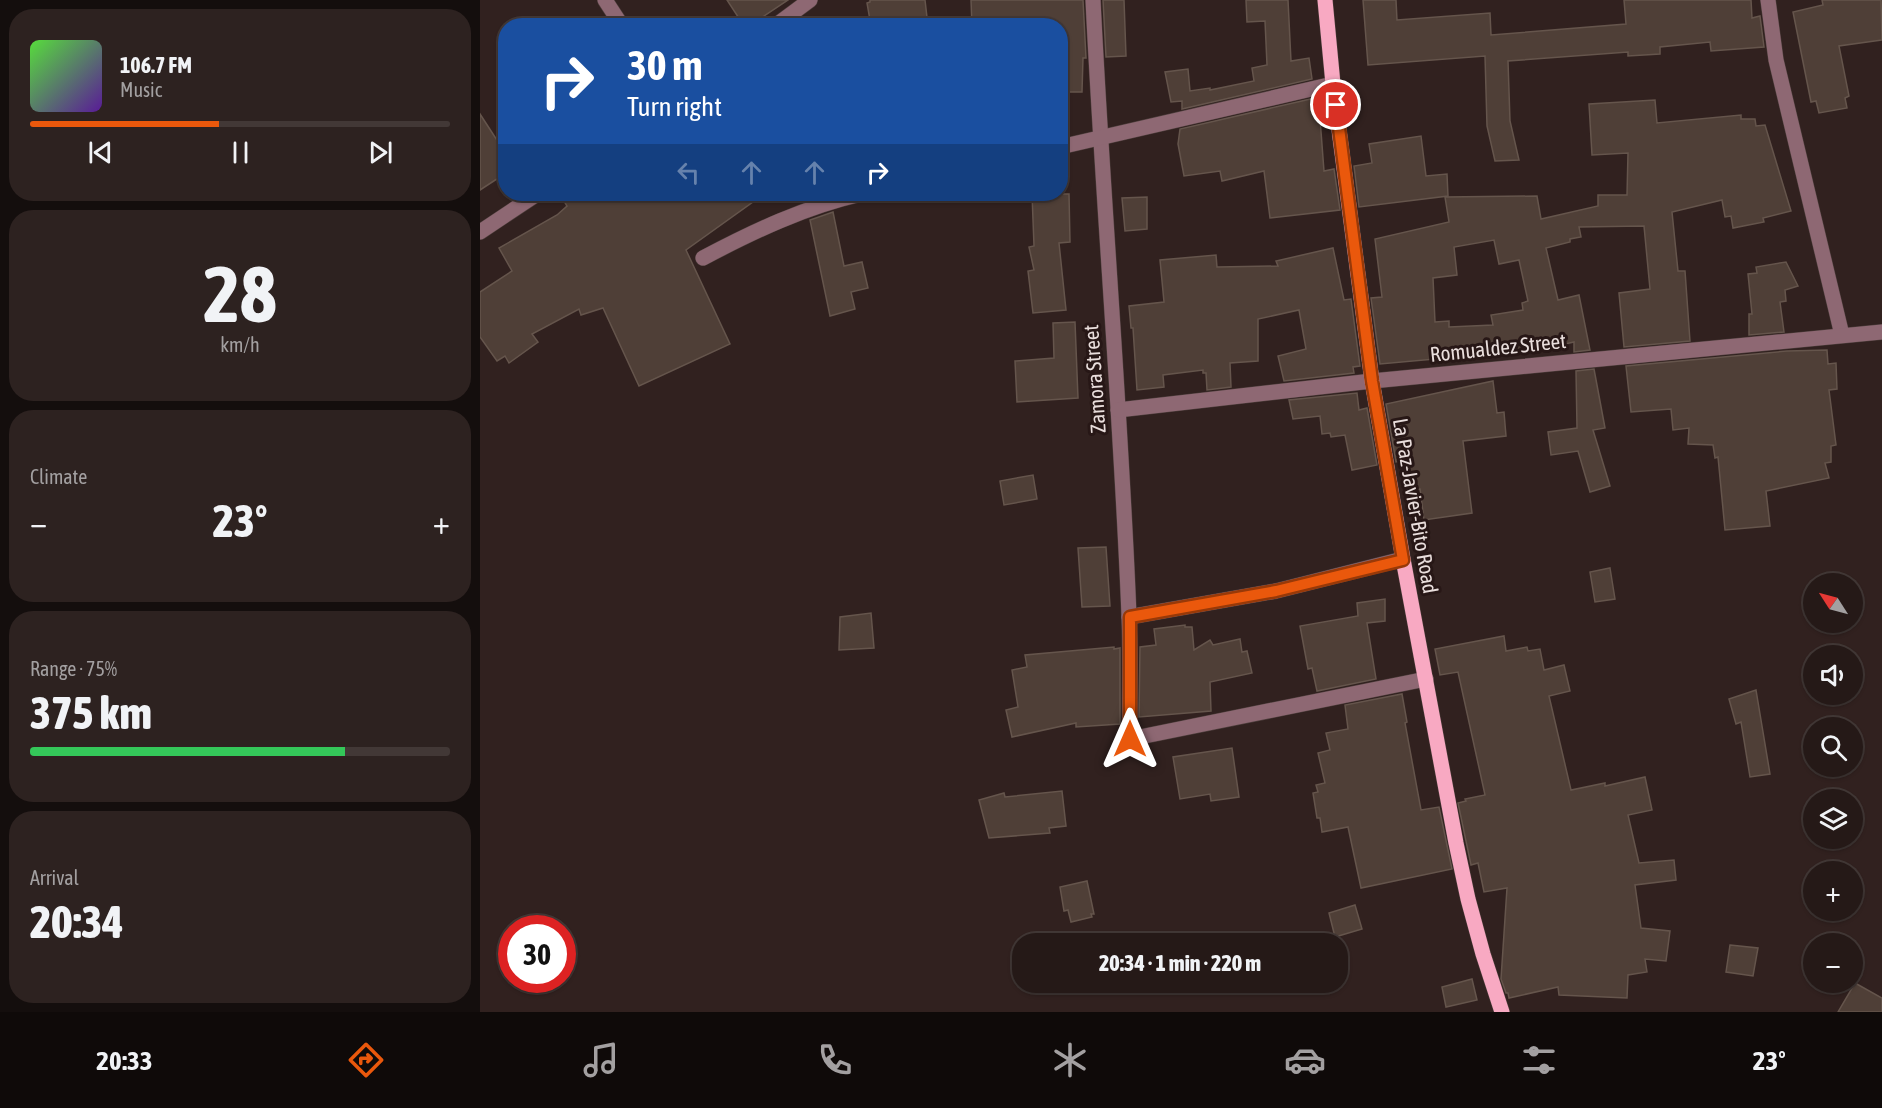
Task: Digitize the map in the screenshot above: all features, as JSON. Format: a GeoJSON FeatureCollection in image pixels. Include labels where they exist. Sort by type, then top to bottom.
{"type":"FeatureCollection","features":[{"type":"Feature","properties":{"kind":"main road","name":"La Paz-Javier-Bito Road"},"geometry":{"type":"LineString","coordinates":[[1325,0],[1333,84],[1372,381],[1403,560],[1468,899],[1502,1012]]}},
{"type":"Feature","properties":{"kind":"street"},"geometry":{"type":"LineString","coordinates":[[605,0],[617,18]]}},
{"type":"Feature","properties":{"kind":"street"},"geometry":{"type":"LineString","coordinates":[[786,18],[810,0]]}},
{"type":"Feature","properties":{"kind":"street","name":"Zamora Street"},"geometry":{"type":"LineString","coordinates":[[1093,0],[1130,617],[1130,739],[1426,679]]}},
{"type":"Feature","properties":{"kind":"street"},"geometry":{"type":"LineString","coordinates":[[1768,0],[1776,60],[1842,335]]}},
{"type":"Feature","properties":{"kind":"street"},"geometry":{"type":"LineString","coordinates":[[1068,145],[1333,84]]}},
{"type":"Feature","properties":{"kind":"street"},"geometry":{"type":"LineString","coordinates":[[480,232],[526,201]]}},
{"type":"Feature","properties":{"kind":"street"},"geometry":{"type":"LineString","coordinates":[[704,258],[763,227],[829,201]]}},
{"type":"Feature","properties":{"kind":"street","name":"Romualdez Street"},"geometry":{"type":"LineString","coordinates":[[1118,410],[1372,381],[1882,332]]}},
{"type":"Feature","properties":{"kind":"street"},"geometry":{"type":"LineString","coordinates":[[1130,617],[1276,591],[1403,560]]}},
{"type":"Feature","properties":{"kind":"building"},"geometry":{"type":"Polygon","coordinates":[[[727,0],[788,0],[761,18],[739,18],[727,0]]]}},
{"type":"Feature","properties":{"kind":"building"},"geometry":{"type":"Polygon","coordinates":[[[870,0],[925,0],[927,18],[870,18],[867,3],[870,0]]]}},
{"type":"Feature","properties":{"kind":"building"},"geometry":{"type":"Polygon","coordinates":[[[971,0],[1083,0],[1086,58],[1083,58],[1082,92],[1068,92],[1068,18],[972,18],[971,0]]]}},
{"type":"Feature","properties":{"kind":"building"},"geometry":{"type":"Polygon","coordinates":[[[1103,0],[1124,0],[1126,56],[1106,57],[1103,0]]]}},
{"type":"Feature","properties":{"kind":"building"},"geometry":{"type":"Polygon","coordinates":[[[1246,0],[1288,0],[1291,61],[1309,58],[1312,79],[1182,109],[1182,101],[1171,102],[1165,72],[1188,69],[1190,91],[1210,88],[1210,90],[1254,81],[1252,68],[1267,65],[1265,21],[1247,22],[1246,0]]]}},
{"type":"Feature","properties":{"kind":"building"},"geometry":{"type":"Polygon","coordinates":[[[1363,0],[1396,0],[1397,20],[1490,13],[1491,35],[1626,24],[1624,0],[1751,0],[1752,18],[1760,16],[1764,47],[1711,51],[1710,42],[1660,47],[1660,54],[1628,56],[1628,52],[1508,61],[1510,121],[1519,160],[1495,161],[1487,126],[1485,56],[1368,65],[1363,0]]]}},
{"type":"Feature","properties":{"kind":"building"},"geometry":{"type":"Polygon","coordinates":[[[1822,0],[1881,0],[1882,40],[1839,46],[1849,96],[1845,98],[1847,108],[1819,113],[1816,101],[1811,102],[1793,12],[1823,5],[1822,0]]]}},
{"type":"Feature","properties":{"kind":"building"},"geometry":{"type":"Polygon","coordinates":[[[1315,98],[1316,106],[1319,105],[1324,171],[1334,169],[1340,210],[1270,218],[1264,171],[1222,181],[1220,171],[1184,176],[1178,144],[1180,129],[1315,98]]]}},
{"type":"Feature","properties":{"kind":"building"},"geometry":{"type":"Polygon","coordinates":[[[1655,100],[1657,123],[1741,115],[1741,119],[1755,119],[1756,126],[1765,125],[1791,211],[1763,218],[1764,222],[1733,228],[1731,216],[1725,217],[1722,200],[1672,212],[1678,271],[1685,271],[1690,341],[1624,347],[1619,293],[1650,289],[1644,226],[1579,227],[1581,237],[1546,248],[1558,300],[1579,295],[1590,350],[1574,352],[1574,342],[1530,352],[1380,364],[1371,298],[1382,297],[1375,239],[1449,222],[1445,197],[1537,196],[1541,219],[1598,206],[1598,195],[1627,195],[1628,153],[1592,155],[1589,104],[1655,100]],[[1494,240],[1454,247],[1457,275],[1433,278],[1435,322],[1449,321],[1449,327],[1493,325],[1491,315],[1523,310],[1522,303],[1528,301],[1519,260],[1499,264],[1494,240]]]}},
{"type":"Feature","properties":{"kind":"building"},"geometry":{"type":"Polygon","coordinates":[[[480,114],[498,142],[498,178],[480,190],[480,114]]]}},
{"type":"Feature","properties":{"kind":"building"},"geometry":{"type":"Polygon","coordinates":[[[1421,136],[1426,176],[1447,174],[1448,196],[1359,207],[1354,166],[1372,163],[1369,144],[1421,136]]]}},
{"type":"Feature","properties":{"kind":"building"},"geometry":{"type":"Polygon","coordinates":[[[1069,194],[1070,242],[1059,243],[1066,310],[1033,313],[1028,271],[1034,270],[1029,247],[1034,246],[1032,201],[1068,201],[1069,194]]]}},
{"type":"Feature","properties":{"kind":"building"},"geometry":{"type":"Polygon","coordinates":[[[1147,197],[1147,229],[1125,231],[1122,198],[1147,197]]]}},
{"type":"Feature","properties":{"kind":"building"},"geometry":{"type":"Polygon","coordinates":[[[564,201],[754,201],[686,250],[730,344],[639,386],[603,308],[581,315],[579,309],[532,334],[538,342],[509,363],[505,356],[497,361],[480,337],[480,292],[512,271],[499,248],[557,215],[567,206],[564,201]]]}},
{"type":"Feature","properties":{"kind":"building"},"geometry":{"type":"Polygon","coordinates":[[[833,212],[844,266],[862,262],[868,288],[851,292],[855,309],[830,316],[810,220],[833,212]]]}},
{"type":"Feature","properties":{"kind":"building"},"geometry":{"type":"Polygon","coordinates":[[[1333,248],[1344,300],[1351,299],[1360,366],[1353,367],[1354,373],[1284,381],[1278,356],[1306,349],[1299,310],[1258,319],[1258,361],[1230,363],[1231,387],[1207,390],[1206,373],[1203,373],[1203,370],[1163,375],[1164,387],[1137,390],[1133,328],[1131,328],[1129,306],[1164,302],[1160,260],[1216,255],[1217,267],[1278,266],[1276,261],[1333,248]]]}},
{"type":"Feature","properties":{"kind":"building"},"geometry":{"type":"Polygon","coordinates":[[[1786,262],[1798,286],[1785,290],[1786,301],[1780,302],[1784,332],[1749,335],[1749,314],[1752,314],[1748,274],[1757,273],[1756,267],[1786,262]]]}},
{"type":"Feature","properties":{"kind":"building"},"geometry":{"type":"Polygon","coordinates":[[[1075,322],[1078,398],[1017,402],[1015,361],[1054,358],[1053,323],[1075,322]]]}},
{"type":"Feature","properties":{"kind":"building"},"geometry":{"type":"Polygon","coordinates":[[[1827,350],[1828,364],[1836,363],[1837,389],[1829,390],[1836,445],[1831,446],[1831,462],[1825,463],[1829,478],[1766,491],[1770,526],[1725,530],[1718,457],[1715,458],[1713,445],[1688,444],[1689,428],[1673,430],[1671,409],[1631,412],[1626,366],[1787,351],[1827,350]]]}},
{"type":"Feature","properties":{"kind":"building"},"geometry":{"type":"Polygon","coordinates":[[[1594,369],[1605,428],[1593,430],[1610,486],[1590,492],[1578,451],[1551,455],[1548,432],[1577,428],[1576,371],[1594,369]]]}},
{"type":"Feature","properties":{"kind":"building"},"geometry":{"type":"Polygon","coordinates":[[[1493,381],[1497,413],[1504,412],[1506,436],[1463,441],[1472,513],[1424,520],[1420,489],[1411,490],[1407,460],[1396,462],[1386,404],[1493,381]]]}},
{"type":"Feature","properties":{"kind":"building"},"geometry":{"type":"Polygon","coordinates":[[[1357,393],[1359,410],[1367,408],[1377,465],[1352,470],[1345,435],[1331,437],[1330,433],[1322,434],[1320,416],[1293,419],[1289,400],[1357,393]]]}},
{"type":"Feature","properties":{"kind":"building"},"geometry":{"type":"Polygon","coordinates":[[[1033,475],[1037,499],[1004,505],[1000,481],[1033,475]]]}},
{"type":"Feature","properties":{"kind":"building"},"geometry":{"type":"Polygon","coordinates":[[[1106,547],[1110,606],[1082,607],[1078,548],[1106,547]]]}},
{"type":"Feature","properties":{"kind":"building"},"geometry":{"type":"Polygon","coordinates":[[[1610,568],[1615,599],[1595,602],[1590,572],[1610,568]]]}},
{"type":"Feature","properties":{"kind":"building"},"geometry":{"type":"Polygon","coordinates":[[[1385,599],[1385,621],[1367,623],[1376,679],[1317,691],[1312,668],[1308,669],[1300,626],[1358,616],[1357,603],[1385,599]]]}},
{"type":"Feature","properties":{"kind":"building"},"geometry":{"type":"Polygon","coordinates":[[[871,613],[874,648],[839,650],[840,617],[871,613]]]}},
{"type":"Feature","properties":{"kind":"building"},"geometry":{"type":"Polygon","coordinates":[[[1185,625],[1185,627],[1192,627],[1194,650],[1210,640],[1213,645],[1240,639],[1242,652],[1247,651],[1252,673],[1210,682],[1211,711],[1139,717],[1140,647],[1156,645],[1154,629],[1185,625]]]}},
{"type":"Feature","properties":{"kind":"building"},"geometry":{"type":"Polygon","coordinates":[[[1504,636],[1506,651],[1527,647],[1528,651],[1540,649],[1544,670],[1564,665],[1570,691],[1549,696],[1571,790],[1605,783],[1605,786],[1645,777],[1652,810],[1628,815],[1639,863],[1674,860],[1676,880],[1635,885],[1641,928],[1670,931],[1666,961],[1645,959],[1647,972],[1628,975],[1627,998],[1559,995],[1558,987],[1509,998],[1501,979],[1507,888],[1484,892],[1478,863],[1471,865],[1458,803],[1466,801],[1465,799],[1485,795],[1458,672],[1440,675],[1435,649],[1504,636]]]}},
{"type":"Feature","properties":{"kind":"building"},"geometry":{"type":"Polygon","coordinates":[[[1114,647],[1114,649],[1120,648],[1120,724],[1076,727],[1076,723],[1012,737],[1006,710],[1018,707],[1012,670],[1027,667],[1025,655],[1114,647]]]}},
{"type":"Feature","properties":{"kind":"building"},"geometry":{"type":"Polygon","coordinates":[[[1756,690],[1770,774],[1750,777],[1741,722],[1736,724],[1729,699],[1756,690]]]}},
{"type":"Feature","properties":{"kind":"building"},"geometry":{"type":"Polygon","coordinates":[[[1402,694],[1421,810],[1439,807],[1452,869],[1361,888],[1348,827],[1322,832],[1320,818],[1317,818],[1313,793],[1318,792],[1316,785],[1325,783],[1318,753],[1330,750],[1326,733],[1348,729],[1345,705],[1402,694]]]}},
{"type":"Feature","properties":{"kind":"building"},"geometry":{"type":"Polygon","coordinates":[[[1232,748],[1239,797],[1211,801],[1210,794],[1180,799],[1173,757],[1232,748]]]}},
{"type":"Feature","properties":{"kind":"building"},"geometry":{"type":"Polygon","coordinates":[[[1062,791],[1066,826],[1049,828],[1050,833],[989,838],[979,800],[1004,793],[1005,797],[1062,791]]]}},
{"type":"Feature","properties":{"kind":"building"},"geometry":{"type":"Polygon","coordinates":[[[1087,881],[1094,914],[1091,914],[1092,917],[1071,922],[1068,910],[1064,911],[1060,887],[1087,881]]]}},
{"type":"Feature","properties":{"kind":"building"},"geometry":{"type":"Polygon","coordinates":[[[1355,905],[1362,929],[1348,933],[1334,933],[1329,913],[1355,905]]]}},
{"type":"Feature","properties":{"kind":"building"},"geometry":{"type":"Polygon","coordinates":[[[1730,945],[1758,948],[1753,976],[1726,972],[1730,945]]]}},
{"type":"Feature","properties":{"kind":"building"},"geometry":{"type":"Polygon","coordinates":[[[1472,979],[1477,1000],[1446,1007],[1442,987],[1472,979]]]}},
{"type":"Feature","properties":{"kind":"building"},"geometry":{"type":"Polygon","coordinates":[[[1863,987],[1882,998],[1882,1012],[1838,1012],[1849,993],[1863,993],[1863,987]]]}},
{"type":"Feature","properties":{"kind":"route"},"geometry":{"type":"LineString","coordinates":[[1130,739],[1130,617],[1276,591],[1403,560],[1372,381],[1336,105]]}}]}
